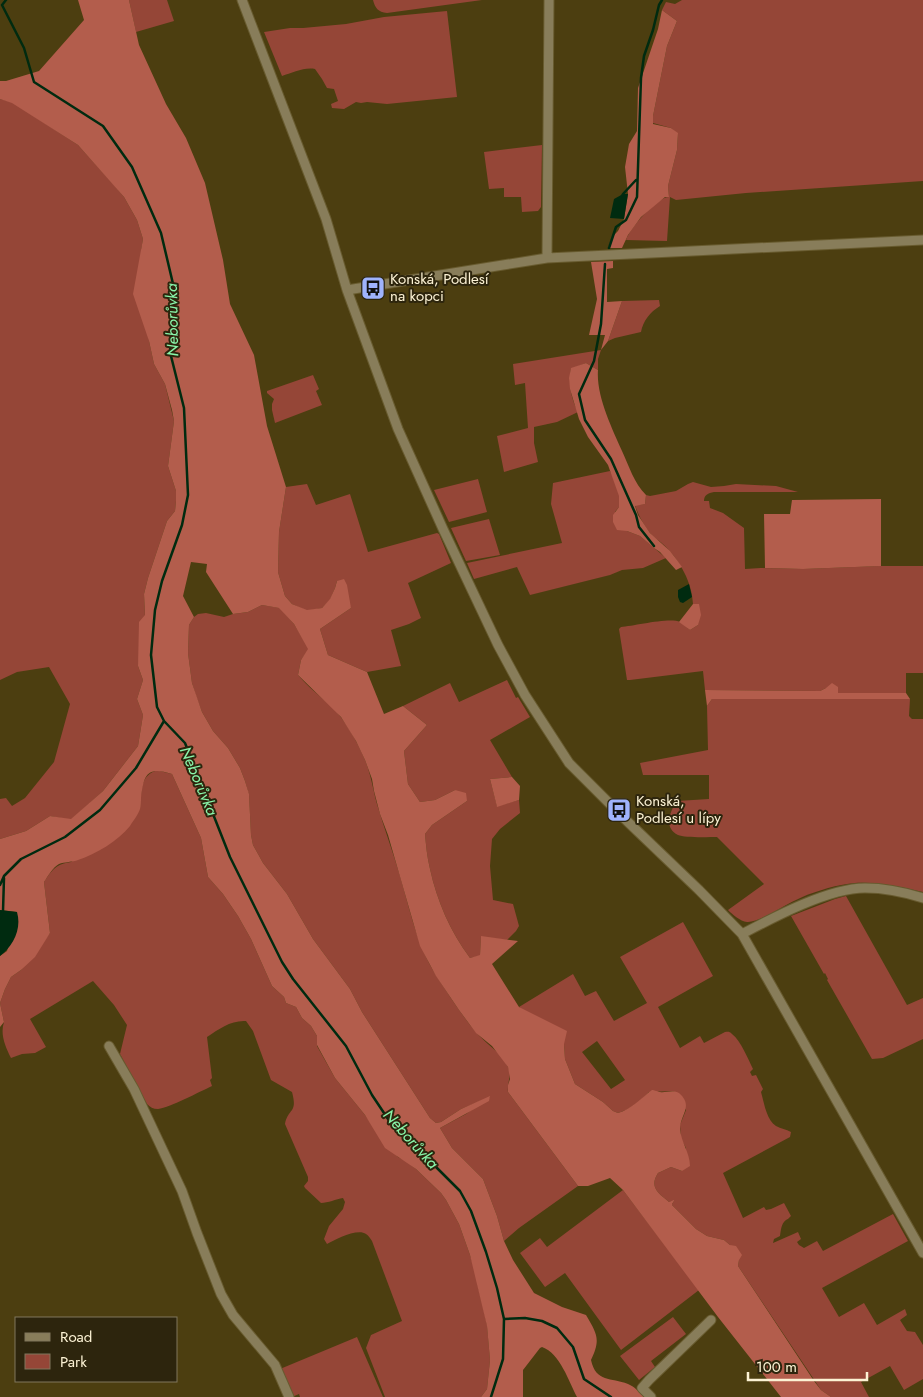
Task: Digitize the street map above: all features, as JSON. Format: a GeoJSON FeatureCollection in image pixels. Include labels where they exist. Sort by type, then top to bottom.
{"type":"FeatureCollection","features":[{"type":"Feature","properties":{"kind":"street"},"geometry":{"type":"LineString","coordinates":[[242,0],[326,218],[347,290],[398,429],[498,645],[525,695],[569,763],[705,895],[742,934],[923,1253]]}},
{"type":"Feature","properties":{"kind":"street"},"geometry":{"type":"LineString","coordinates":[[547,258],[548,0]]}},
{"type":"Feature","properties":{"kind":"street"},"geometry":{"type":"LineString","coordinates":[[347,290],[547,258],[923,240]]}},
{"type":"Feature","properties":{"kind":"street"},"geometry":{"type":"LineString","coordinates":[[742,934],[805,904],[829,894],[847,890],[864,888],[884,889],[900,891],[923,898]]}},
{"type":"Feature","properties":{"kind":"street"},"geometry":{"type":"LineString","coordinates":[[109,1046],[134,1089],[182,1191],[221,1294],[233,1315],[275,1365],[289,1397]]}},
{"type":"Feature","properties":{"kind":"street"},"geometry":{"type":"LineString","coordinates":[[651,1397],[642,1388],[711,1320]]}},
{"type":"Feature","properties":{"kind":"green space"},"geometry":{"type":"Polygon","coordinates":[[[129,0],[167,0],[174,21],[136,32],[129,0]]]}},
{"type":"Feature","properties":{"kind":"green space"},"geometry":{"type":"Polygon","coordinates":[[[373,0],[482,0],[387,13],[377,9],[373,0]]]}},
{"type":"Feature","properties":{"kind":"green space"},"geometry":{"type":"Polygon","coordinates":[[[682,0],[923,0],[923,181],[746,193],[676,200],[670,197],[667,241],[626,240],[633,228],[651,207],[664,198],[669,197],[668,186],[677,150],[678,134],[671,128],[653,123],[653,116],[667,46],[677,21],[662,10],[666,2],[675,4],[682,0]]]}},
{"type":"Feature","properties":{"kind":"green space"},"geometry":{"type":"Polygon","coordinates":[[[447,11],[457,97],[387,104],[356,102],[344,109],[332,108],[331,104],[338,101],[334,89],[327,88],[315,69],[302,70],[282,76],[264,32],[346,24],[384,17],[447,11]]]}},
{"type":"Feature","properties":{"kind":"green space"},"geometry":{"type":"Polygon","coordinates":[[[0,99],[12,102],[78,145],[124,197],[137,220],[143,239],[141,251],[149,341],[154,364],[165,384],[174,421],[168,466],[176,491],[176,501],[175,511],[167,521],[144,594],[145,616],[138,666],[143,680],[137,699],[143,715],[138,746],[103,791],[71,820],[50,816],[26,831],[0,839],[0,799],[6,798],[12,806],[25,798],[54,762],[70,704],[49,667],[17,672],[0,680],[0,99]]]}},
{"type":"Feature","properties":{"kind":"green space"},"geometry":{"type":"Polygon","coordinates":[[[542,145],[541,207],[538,211],[522,212],[521,197],[504,197],[504,188],[489,189],[484,152],[542,145]]]}},
{"type":"Feature","properties":{"kind":"green space"},"geometry":{"type":"Polygon","coordinates":[[[659,300],[660,306],[648,317],[643,324],[641,332],[608,341],[622,301],[659,300]]]}},
{"type":"Feature","properties":{"kind":"green space"},"geometry":{"type":"Polygon","coordinates":[[[601,350],[598,359],[598,370],[586,363],[571,369],[571,391],[578,412],[557,422],[534,427],[534,443],[538,462],[504,472],[497,436],[528,428],[525,383],[515,385],[513,364],[601,350]]]}},
{"type":"Feature","properties":{"kind":"green space"},"geometry":{"type":"Polygon","coordinates":[[[313,375],[319,389],[316,391],[322,405],[275,423],[272,410],[274,399],[267,391],[313,375]]]}},
{"type":"Feature","properties":{"kind":"green space"},"geometry":{"type":"Polygon","coordinates":[[[610,471],[620,498],[619,508],[615,512],[627,531],[640,536],[666,558],[643,568],[622,570],[610,575],[530,595],[517,567],[474,579],[467,563],[562,543],[551,504],[553,483],[610,471]]]}},
{"type":"Feature","properties":{"kind":"green space"},"geometry":{"type":"Polygon","coordinates":[[[478,479],[487,512],[449,522],[434,490],[478,479]]]}},
{"type":"Feature","properties":{"kind":"green space"},"geometry":{"type":"Polygon","coordinates":[[[693,482],[711,487],[736,484],[776,486],[798,492],[714,492],[706,496],[704,501],[709,501],[710,508],[723,513],[744,528],[745,569],[923,566],[923,673],[906,673],[906,693],[838,693],[826,688],[820,691],[705,690],[703,671],[627,680],[619,629],[621,627],[652,622],[675,621],[680,622],[690,630],[698,625],[699,605],[693,604],[688,580],[684,572],[670,552],[650,533],[641,520],[635,505],[645,504],[646,495],[650,496],[676,491],[693,482]]]}},
{"type":"Feature","properties":{"kind":"green space"},"geometry":{"type":"Polygon","coordinates":[[[307,484],[316,505],[350,494],[368,552],[439,534],[451,563],[408,583],[421,618],[391,630],[401,666],[367,672],[328,655],[320,629],[351,608],[337,581],[330,600],[322,608],[307,611],[292,604],[285,596],[278,572],[279,532],[286,487],[307,484]]]}},
{"type":"Feature","properties":{"kind":"green space"},"geometry":{"type":"Polygon","coordinates":[[[489,519],[500,555],[466,561],[451,528],[489,519]]]}},
{"type":"Feature","properties":{"kind":"green space"},"geometry":{"type":"Polygon","coordinates":[[[262,605],[280,608],[294,624],[309,649],[301,660],[298,675],[342,718],[362,753],[415,927],[429,964],[450,997],[479,1036],[505,1061],[510,1073],[508,1092],[578,1186],[504,1241],[483,1179],[452,1148],[440,1128],[466,1114],[490,1097],[461,1109],[441,1122],[436,1123],[430,1118],[362,1012],[350,989],[313,939],[287,894],[263,863],[253,845],[249,795],[240,768],[228,748],[213,731],[202,712],[192,683],[188,653],[189,625],[198,614],[206,613],[224,617],[248,612],[262,605]]]}},
{"type":"Feature","properties":{"kind":"green space"},"geometry":{"type":"Polygon","coordinates":[[[507,680],[516,698],[518,697],[530,717],[490,740],[512,777],[490,779],[497,806],[519,800],[520,813],[500,829],[492,839],[490,866],[493,900],[513,904],[519,926],[507,940],[481,937],[480,956],[470,958],[456,937],[440,904],[429,865],[425,834],[432,825],[467,801],[455,790],[435,800],[420,802],[408,784],[404,751],[427,725],[403,706],[450,683],[459,702],[507,680]]]}},
{"type":"Feature","properties":{"kind":"green space"},"geometry":{"type":"Polygon","coordinates":[[[712,699],[910,699],[909,716],[912,719],[923,719],[923,892],[885,885],[856,883],[835,886],[807,895],[752,922],[737,918],[730,912],[728,910],[764,884],[717,837],[681,836],[673,832],[669,824],[670,814],[677,801],[709,799],[709,775],[643,775],[640,763],[708,750],[707,706],[712,699]]]}},
{"type":"Feature","properties":{"kind":"green space"},"geometry":{"type":"Polygon","coordinates":[[[155,771],[172,774],[201,838],[208,877],[223,894],[238,916],[251,939],[272,986],[284,997],[286,1003],[296,1007],[302,1018],[311,1026],[317,1036],[317,1046],[335,1078],[375,1129],[398,1157],[416,1169],[441,1193],[459,1224],[477,1277],[487,1325],[490,1360],[487,1389],[481,1397],[385,1397],[366,1348],[371,1335],[402,1321],[369,1236],[357,1232],[327,1244],[324,1239],[329,1226],[343,1209],[345,1202],[343,1198],[321,1203],[305,1188],[308,1177],[285,1124],[294,1104],[292,1092],[271,1080],[253,1031],[246,1021],[230,1024],[207,1037],[212,1086],[158,1109],[152,1108],[147,1104],[120,1054],[127,1025],[114,1005],[93,981],[30,1019],[46,1047],[35,1053],[22,1054],[11,1058],[4,1040],[4,1022],[0,1003],[11,977],[21,970],[50,933],[44,882],[55,868],[71,862],[140,808],[141,792],[146,777],[155,771]]]}},
{"type":"Feature","properties":{"kind":"green space"},"geometry":{"type":"Polygon","coordinates":[[[846,896],[907,1005],[923,998],[923,1039],[883,1058],[872,1059],[791,916],[846,896]]]}},
{"type":"Feature","properties":{"kind":"green space"},"geometry":{"type":"Polygon","coordinates":[[[683,922],[713,976],[658,1007],[680,1048],[700,1036],[704,1043],[725,1032],[732,1034],[749,1060],[753,1069],[750,1072],[752,1076],[756,1075],[763,1089],[761,1092],[770,1119],[776,1126],[791,1132],[790,1137],[723,1173],[743,1218],[764,1207],[766,1210],[771,1209],[784,1203],[791,1216],[783,1223],[780,1236],[774,1239],[773,1243],[798,1232],[801,1239],[797,1242],[799,1245],[804,1248],[817,1241],[823,1251],[893,1214],[908,1241],[822,1288],[839,1317],[864,1303],[877,1325],[905,1309],[907,1315],[900,1320],[907,1331],[915,1332],[923,1345],[923,1379],[904,1390],[890,1366],[861,1382],[869,1397],[831,1397],[821,1390],[738,1266],[739,1260],[730,1245],[724,1240],[707,1236],[696,1229],[672,1205],[674,1201],[669,1202],[656,1189],[654,1182],[658,1173],[671,1167],[682,1171],[686,1148],[681,1139],[680,1125],[686,1110],[674,1091],[649,1092],[639,1102],[626,1110],[618,1113],[613,1111],[603,1102],[575,1084],[565,1059],[564,1044],[519,1007],[573,974],[585,996],[596,991],[614,1021],[647,1003],[620,957],[683,922]],[[597,1041],[582,1052],[611,1089],[625,1080],[597,1041]]]}},
{"type":"Feature","properties":{"kind":"green space"},"geometry":{"type":"Polygon","coordinates":[[[623,1190],[699,1290],[621,1350],[565,1273],[545,1287],[520,1253],[540,1238],[547,1247],[623,1190]]]}},
{"type":"Feature","properties":{"kind":"green space"},"geometry":{"type":"Polygon","coordinates":[[[673,1317],[686,1334],[651,1361],[655,1367],[639,1380],[620,1356],[673,1317]]]}},
{"type":"Feature","properties":{"kind":"green space"},"geometry":{"type":"Polygon","coordinates":[[[357,1337],[383,1397],[300,1397],[299,1394],[292,1397],[280,1369],[357,1337]]]}},
{"type":"Feature","properties":{"kind":"shaded area"},"geometry":{"type":"Polygon","coordinates":[[[78,0],[129,0],[139,45],[166,104],[186,138],[205,183],[223,260],[230,304],[254,355],[267,426],[286,487],[279,532],[278,572],[285,596],[292,604],[307,610],[322,608],[330,599],[337,581],[344,579],[347,585],[351,608],[320,629],[328,655],[367,672],[384,714],[403,706],[427,725],[404,751],[408,784],[420,802],[435,800],[455,790],[466,793],[467,801],[432,825],[425,834],[433,881],[440,904],[450,926],[470,958],[480,955],[481,936],[518,941],[492,964],[519,1007],[567,1031],[564,1044],[565,1059],[575,1084],[618,1113],[632,1106],[652,1090],[679,1093],[686,1106],[680,1129],[690,1166],[682,1171],[671,1167],[658,1173],[654,1182],[656,1189],[669,1202],[674,1200],[672,1205],[696,1229],[707,1236],[724,1240],[730,1245],[736,1246],[742,1255],[738,1266],[814,1381],[821,1390],[831,1397],[781,1397],[718,1317],[623,1190],[610,1178],[588,1186],[578,1186],[508,1092],[510,1079],[508,1067],[492,1046],[476,1033],[459,1010],[436,976],[420,946],[365,760],[341,717],[298,675],[301,660],[308,649],[294,624],[279,608],[262,605],[248,612],[233,614],[206,572],[207,564],[191,562],[183,596],[194,617],[189,625],[188,653],[192,683],[202,712],[213,731],[228,748],[240,768],[245,781],[249,794],[253,845],[263,863],[287,894],[313,939],[350,989],[362,1012],[430,1118],[436,1123],[441,1122],[461,1109],[490,1096],[489,1101],[440,1128],[452,1148],[483,1179],[504,1241],[513,1260],[534,1293],[562,1307],[586,1315],[593,1327],[597,1342],[591,1360],[596,1372],[605,1378],[630,1385],[644,1397],[577,1397],[559,1362],[554,1355],[542,1347],[523,1370],[523,1397],[481,1397],[487,1389],[490,1360],[487,1326],[470,1255],[459,1224],[441,1193],[416,1169],[385,1148],[365,1115],[335,1078],[317,1045],[317,1036],[311,1026],[302,1018],[296,1007],[286,1003],[284,997],[272,986],[251,939],[238,916],[223,894],[208,877],[201,838],[172,774],[157,771],[148,774],[144,783],[139,811],[130,826],[119,837],[92,854],[76,861],[59,864],[51,872],[44,882],[50,933],[35,957],[11,977],[0,1003],[0,956],[7,951],[17,912],[0,910],[0,839],[26,831],[50,816],[71,819],[103,791],[138,746],[143,715],[137,699],[143,680],[138,666],[139,622],[145,615],[144,594],[148,578],[167,521],[175,511],[176,491],[168,466],[174,421],[172,410],[165,384],[154,364],[149,341],[133,294],[143,239],[137,220],[124,197],[78,145],[12,103],[0,99],[0,81],[39,71],[84,20],[78,0]]]}},
{"type":"Feature","properties":{"kind":"shaded area"},"geometry":{"type":"Polygon","coordinates":[[[662,10],[677,21],[667,46],[653,116],[653,124],[671,128],[678,133],[677,150],[668,186],[669,197],[665,197],[641,217],[628,235],[622,248],[608,248],[612,237],[618,231],[624,219],[628,194],[625,167],[629,144],[637,131],[638,88],[658,29],[662,10]]]}},
{"type":"Feature","properties":{"kind":"shaded area"},"geometry":{"type":"Polygon","coordinates":[[[623,194],[628,194],[624,219],[610,218],[614,199],[623,194]]]}},
{"type":"Feature","properties":{"kind":"shaded area"},"geometry":{"type":"Polygon","coordinates":[[[613,261],[613,268],[607,269],[607,302],[622,301],[608,341],[601,350],[605,335],[589,335],[597,299],[591,262],[613,261]]]}},
{"type":"Feature","properties":{"kind":"shaded area"},"geometry":{"type":"Polygon","coordinates":[[[586,363],[598,370],[602,401],[609,422],[632,474],[646,495],[645,504],[635,506],[638,515],[650,533],[670,551],[682,567],[676,570],[660,552],[640,536],[627,531],[617,530],[613,522],[613,515],[619,507],[619,496],[608,465],[588,437],[579,419],[570,389],[569,378],[571,368],[586,363]]]}},
{"type":"Feature","properties":{"kind":"shaded area"},"geometry":{"type":"Polygon","coordinates":[[[881,499],[881,566],[803,569],[765,568],[764,514],[790,514],[792,500],[881,499]]]}},
{"type":"Feature","properties":{"kind":"shaded area"},"geometry":{"type":"Polygon","coordinates":[[[689,584],[692,597],[683,603],[680,602],[678,590],[689,584]]]}},
{"type":"Feature","properties":{"kind":"shaded area"},"geometry":{"type":"Polygon","coordinates":[[[693,604],[699,604],[701,615],[698,625],[690,630],[679,622],[693,604]]]}},
{"type":"Feature","properties":{"kind":"shaded area"},"geometry":{"type":"Polygon","coordinates":[[[832,683],[838,687],[838,693],[906,693],[910,699],[712,699],[707,706],[705,690],[820,691],[832,683]]]}},
{"type":"Feature","properties":{"kind":"shaded area"},"geometry":{"type":"Polygon","coordinates":[[[512,777],[520,786],[519,800],[497,807],[490,779],[512,777]]]}},
{"type":"Feature","properties":{"kind":"shaded area"},"geometry":{"type":"Polygon","coordinates":[[[0,910],[17,912],[18,925],[15,937],[0,956],[0,910]]]}},
{"type":"Feature","properties":{"kind":"shaded area"},"geometry":{"type":"Polygon","coordinates":[[[0,1003],[4,1022],[0,1027],[0,1003]]]}},
{"type":"Feature","properties":{"kind":"waterway","name":"Neborůvka"},"geometry":{"type":"LineString","coordinates":[[6,0],[2,5],[24,48],[34,82],[103,126],[132,167],[161,233],[174,288],[170,352],[184,408],[188,495],[182,525],[162,581],[155,610],[151,655],[157,707],[164,721],[185,743],[230,857],[282,962],[293,979],[346,1046],[372,1095],[388,1119],[460,1191],[471,1211],[486,1252],[504,1319],[525,1318],[542,1321],[557,1328],[573,1347],[584,1379],[611,1397]]}},
{"type":"Feature","properties":{"kind":"waterway"},"geometry":{"type":"LineString","coordinates":[[609,248],[616,227],[626,220],[637,197],[641,78],[644,56],[662,0]]}},
{"type":"Feature","properties":{"kind":"waterway"},"geometry":{"type":"LineString","coordinates":[[622,196],[636,180]]}},
{"type":"Feature","properties":{"kind":"waterway"},"geometry":{"type":"LineString","coordinates":[[605,264],[601,324],[594,361],[579,394],[585,420],[611,459],[636,515],[639,527],[654,546]]}},
{"type":"Feature","properties":{"kind":"waterway"},"geometry":{"type":"LineString","coordinates":[[0,885],[4,876],[21,859],[65,837],[100,810],[136,768],[164,721]]}},
{"type":"Feature","properties":{"kind":"waterway"},"geometry":{"type":"LineString","coordinates":[[0,918],[3,911],[4,878]]}},
{"type":"Feature","properties":{"kind":"waterway"},"geometry":{"type":"LineString","coordinates":[[491,1397],[503,1359],[504,1319]]}},
{"type":"Feature","properties":{"kind":"place","name":"Konská, Podlesí na kopci"},"geometry":{"type":"Point","coordinates":[373,288]}},
{"type":"Feature","properties":{"kind":"place","name":"Konská, Podlesí u lípy"},"geometry":{"type":"Point","coordinates":[619,810]}}]}
